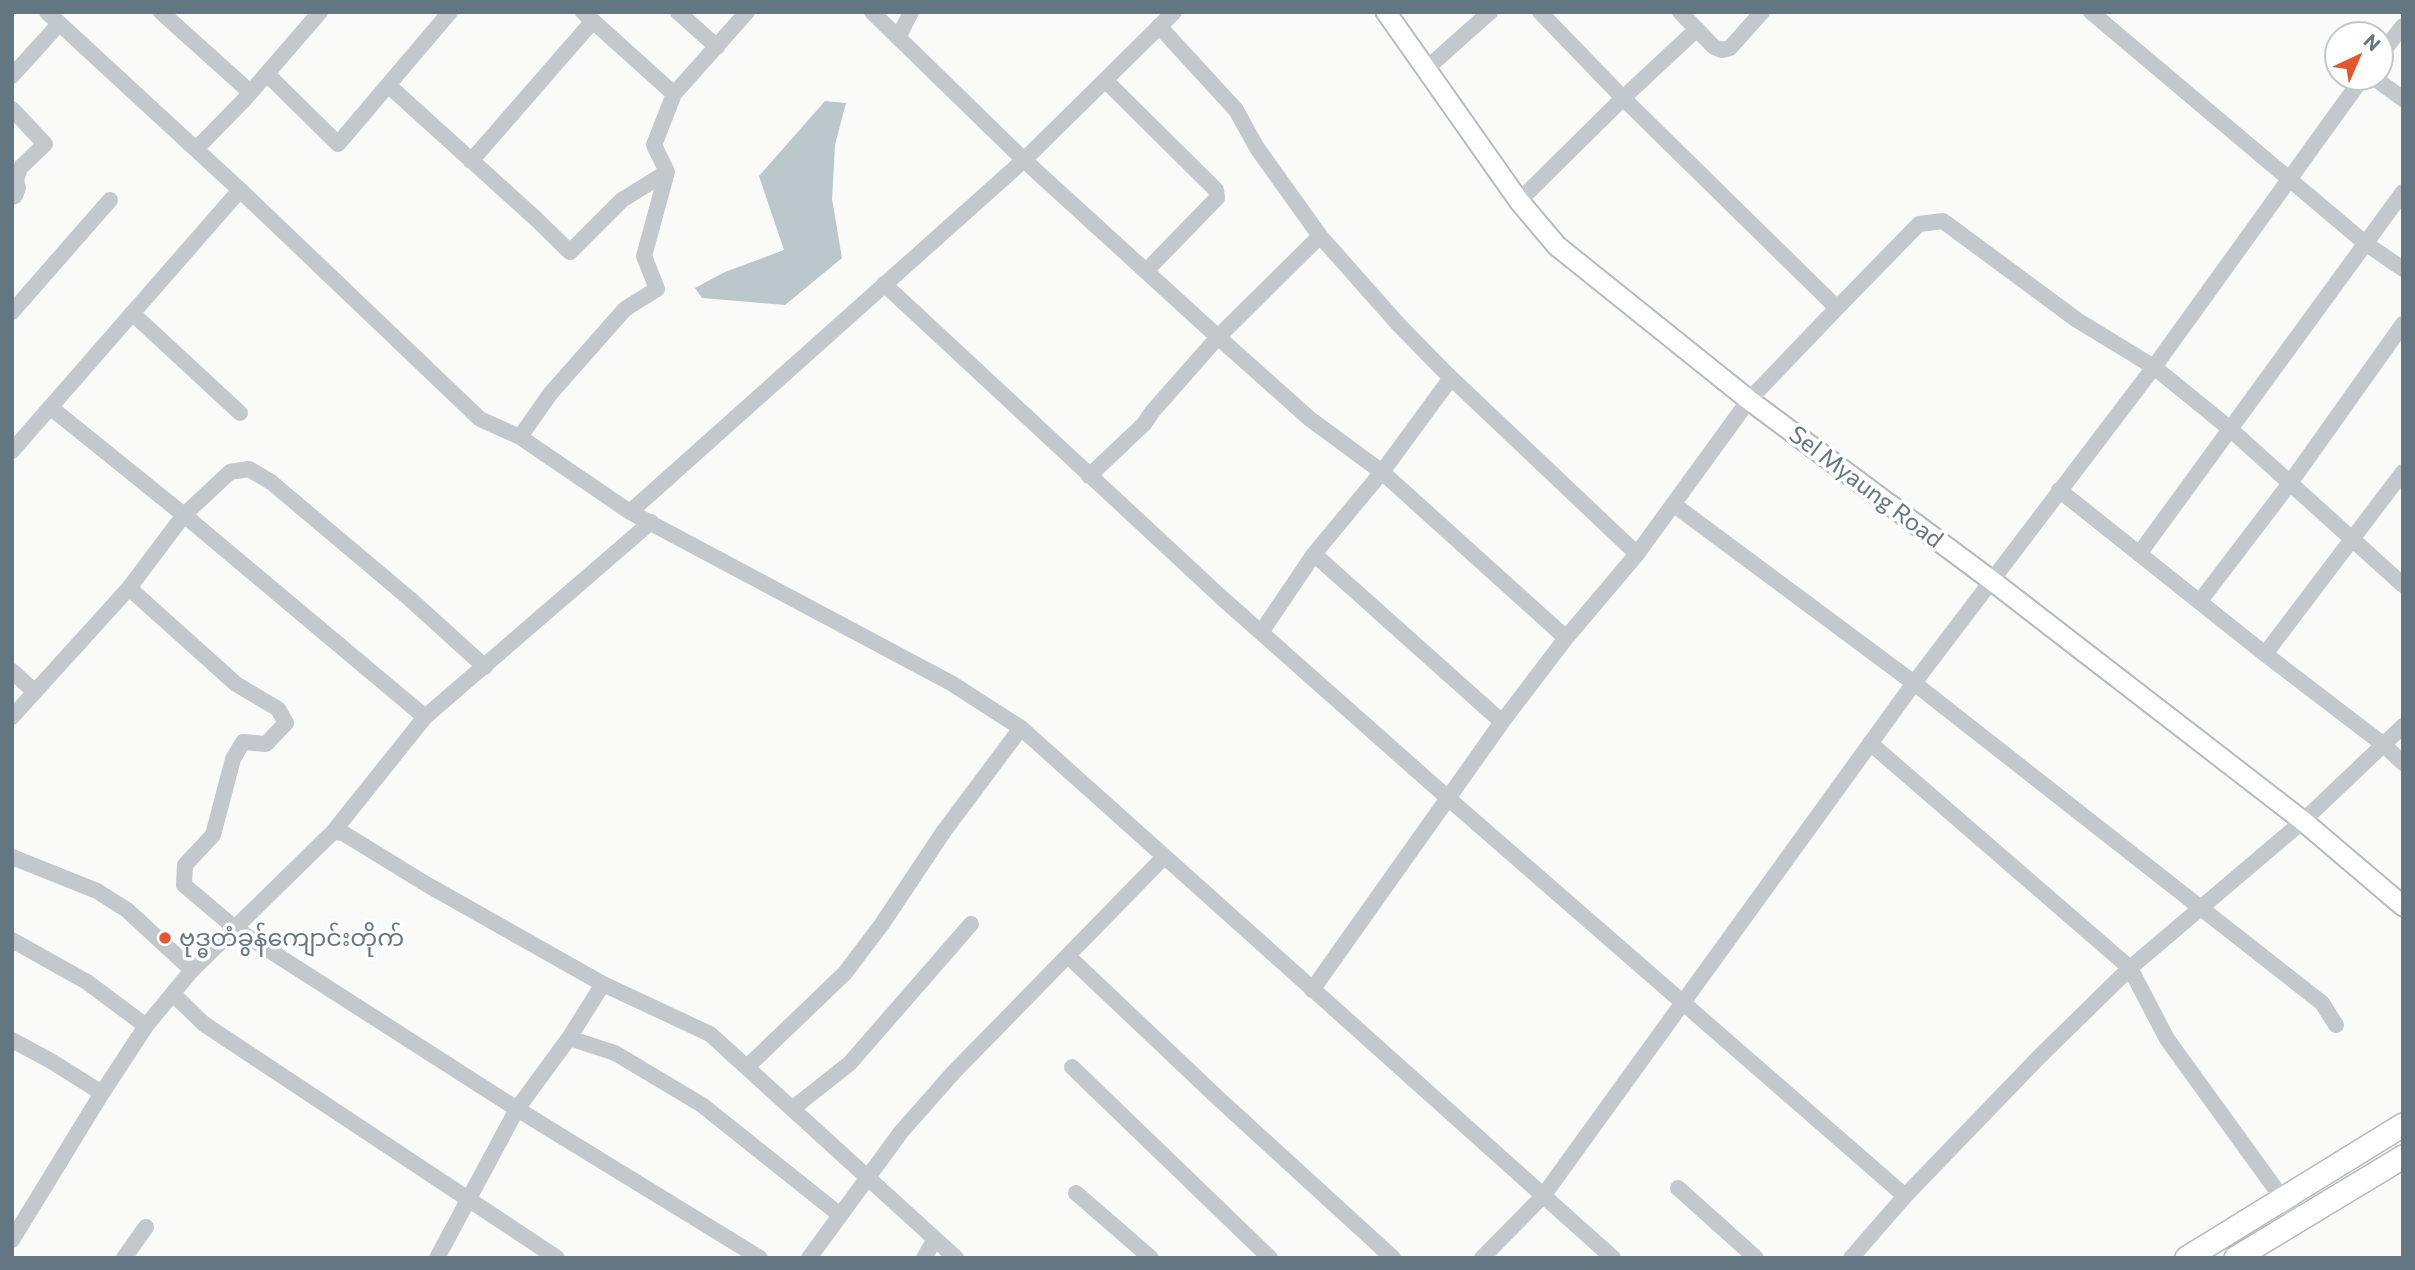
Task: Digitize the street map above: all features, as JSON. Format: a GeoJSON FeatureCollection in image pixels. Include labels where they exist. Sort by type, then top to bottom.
{"type":"FeatureCollection","features":[{"type":"Feature","properties":{"kind":"highway"},"geometry":{"type":"LineString","coordinates":[[2187,1258],[2403,1125]]}},
{"type":"Feature","properties":{"kind":"highway"},"geometry":{"type":"LineString","coordinates":[[2236,1258],[2403,1157]]}},
{"type":"Feature","properties":{"kind":"main road","name":"Sel Myaung Road"},"geometry":{"type":"LineString","coordinates":[[1386,12],[1519,201],[1557,246],[1749,400],[1991,580],[2303,821],[2403,906]]}},
{"type":"Feature","properties":{"kind":"street"},"geometry":{"type":"LineString","coordinates":[[47,12],[240,190],[480,419],[520,437],[630,512],[951,683],[1021,728],[1613,1258]]}},
{"type":"Feature","properties":{"kind":"street"},"geometry":{"type":"LineString","coordinates":[[161,12],[250,92]]}},
{"type":"Feature","properties":{"kind":"street"},"geometry":{"type":"LineString","coordinates":[[196,149],[267,74],[320,12]]}},
{"type":"Feature","properties":{"kind":"street"},"geometry":{"type":"LineString","coordinates":[[267,74],[338,144],[450,12]]}},
{"type":"Feature","properties":{"kind":"street"},"geometry":{"type":"LineString","coordinates":[[678,12],[717,47]]}},
{"type":"Feature","properties":{"kind":"street"},"geometry":{"type":"LineString","coordinates":[[520,437],[550,394],[625,309],[657,289],[644,256],[667,172],[654,145],[674,94],[747,12]]}},
{"type":"Feature","properties":{"kind":"street"},"geometry":{"type":"LineString","coordinates":[[872,12],[1024,160],[1218,337],[1310,419],[1382,472],[1566,638]]}},
{"type":"Feature","properties":{"kind":"street"},"geometry":{"type":"LineString","coordinates":[[899,36],[911,12]]}},
{"type":"Feature","properties":{"kind":"street"},"geometry":{"type":"LineString","coordinates":[[630,512],[1024,160],[1174,12]]}},
{"type":"Feature","properties":{"kind":"street"},"geometry":{"type":"LineString","coordinates":[[1426,69],[1490,12]]}},
{"type":"Feature","properties":{"kind":"street"},"geometry":{"type":"LineString","coordinates":[[1540,12],[1623,98],[1836,308]]}},
{"type":"Feature","properties":{"kind":"street"},"geometry":{"type":"LineString","coordinates":[[1680,12],[1714,47],[1723,50],[1730,48],[1762,12]]}},
{"type":"Feature","properties":{"kind":"street"},"geometry":{"type":"LineString","coordinates":[[2091,12],[2364,243],[2403,268]]}},
{"type":"Feature","properties":{"kind":"street"},"geometry":{"type":"LineString","coordinates":[[471,161],[588,16],[674,94]]}},
{"type":"Feature","properties":{"kind":"street"},"geometry":{"type":"LineString","coordinates":[[12,76],[60,24]]}},
{"type":"Feature","properties":{"kind":"street"},"geometry":{"type":"LineString","coordinates":[[1159,26],[1236,110],[1257,148],[1320,236],[1399,325],[1451,378],[1637,554]]}},
{"type":"Feature","properties":{"kind":"street"},"geometry":{"type":"LineString","coordinates":[[1519,201],[1697,29]]}},
{"type":"Feature","properties":{"kind":"street"},"geometry":{"type":"LineString","coordinates":[[1105,80],[1216,190],[1217,198],[1146,271]]}},
{"type":"Feature","properties":{"kind":"street"},"geometry":{"type":"LineString","coordinates":[[387,86],[570,252],[622,200],[667,172]]}},
{"type":"Feature","properties":{"kind":"street"},"geometry":{"type":"LineString","coordinates":[[1482,1258],[1543,1196],[1914,682],[2154,367],[2353,91]]}},
{"type":"Feature","properties":{"kind":"street"},"geometry":{"type":"LineString","coordinates":[[12,109],[45,144],[20,168],[16,180],[18,188],[12,197]]}},
{"type":"Feature","properties":{"kind":"street"},"geometry":{"type":"LineString","coordinates":[[12,451],[240,190]]}},
{"type":"Feature","properties":{"kind":"street"},"geometry":{"type":"LineString","coordinates":[[2139,554],[2403,192]]}},
{"type":"Feature","properties":{"kind":"street"},"geometry":{"type":"LineString","coordinates":[[12,312],[110,200]]}},
{"type":"Feature","properties":{"kind":"street"},"geometry":{"type":"LineString","coordinates":[[1312,990],[1502,722],[1566,638],[1637,554],[1749,400],[1919,224],[1943,221],[2077,320],[2154,367],[2229,428],[2403,585]]}},
{"type":"Feature","properties":{"kind":"street"},"geometry":{"type":"LineString","coordinates":[[1089,476],[1144,424],[1218,337],[1320,236]]}},
{"type":"Feature","properties":{"kind":"street"},"geometry":{"type":"LineString","coordinates":[[884,284],[1222,598],[1905,1196]]}},
{"type":"Feature","properties":{"kind":"street"},"geometry":{"type":"LineString","coordinates":[[132,313],[240,413]]}},
{"type":"Feature","properties":{"kind":"street"},"geometry":{"type":"LineString","coordinates":[[2200,601],[2290,483],[2403,324]]}},
{"type":"Feature","properties":{"kind":"street"},"geometry":{"type":"LineString","coordinates":[[1262,631],[1314,554],[1382,472],[1451,378]]}},
{"type":"Feature","properties":{"kind":"street"},"geometry":{"type":"LineString","coordinates":[[50,407],[184,514],[425,717]]}},
{"type":"Feature","properties":{"kind":"street"},"geometry":{"type":"LineString","coordinates":[[12,717],[129,589],[184,514],[230,472],[249,469],[271,482],[410,599],[485,667]]}},
{"type":"Feature","properties":{"kind":"street"},"geometry":{"type":"LineString","coordinates":[[2265,654],[2403,472]]}},
{"type":"Feature","properties":{"kind":"street"},"geometry":{"type":"LineString","coordinates":[[2059,490],[2384,745],[2403,763]]}},
{"type":"Feature","properties":{"kind":"street"},"geometry":{"type":"LineString","coordinates":[[1673,504],[1914,682],[2322,1003],[2336,1025]]}},
{"type":"Feature","properties":{"kind":"street"},"geometry":{"type":"LineString","coordinates":[[12,1240],[146,1026],[192,971],[333,832],[425,717],[651,522]]}},
{"type":"Feature","properties":{"kind":"street"},"geometry":{"type":"LineString","coordinates":[[1314,554],[1502,722]]}},
{"type":"Feature","properties":{"kind":"street"},"geometry":{"type":"LineString","coordinates":[[129,589],[236,684],[278,709],[286,723],[266,744],[243,742],[233,759],[213,835],[185,865],[184,885],[236,929],[516,1109],[760,1258]]}},
{"type":"Feature","properties":{"kind":"street"},"geometry":{"type":"LineString","coordinates":[[12,671],[35,692]]}},
{"type":"Feature","properties":{"kind":"street"},"geometry":{"type":"LineString","coordinates":[[1851,1258],[1905,1196],[2040,1055],[2130,968],[2303,821],[2403,726]]}},
{"type":"Feature","properties":{"kind":"street"},"geometry":{"type":"LineString","coordinates":[[747,1067],[845,973],[882,924],[944,831],[1021,728]]}},
{"type":"Feature","properties":{"kind":"street"},"geometry":{"type":"LineString","coordinates":[[1870,743],[2130,968],[2167,1039],[2298,1220]]}},
{"type":"Feature","properties":{"kind":"street"},"geometry":{"type":"LineString","coordinates":[[333,832],[343,833],[426,884],[603,984],[710,1034],[956,1258]]}},
{"type":"Feature","properties":{"kind":"street"},"geometry":{"type":"LineString","coordinates":[[12,857],[97,891],[127,910],[192,971]]}},
{"type":"Feature","properties":{"kind":"street"},"geometry":{"type":"LineString","coordinates":[[809,1258],[901,1132],[953,1073],[1164,858]]}},
{"type":"Feature","properties":{"kind":"street"},"geometry":{"type":"LineString","coordinates":[[792,1109],[849,1063],[971,924]]}},
{"type":"Feature","properties":{"kind":"street"},"geometry":{"type":"LineString","coordinates":[[12,940],[87,982],[146,1026]]}},
{"type":"Feature","properties":{"kind":"street"},"geometry":{"type":"LineString","coordinates":[[1068,956],[1393,1258]]}},
{"type":"Feature","properties":{"kind":"street"},"geometry":{"type":"LineString","coordinates":[[438,1258],[516,1109],[569,1038],[603,984]]}},
{"type":"Feature","properties":{"kind":"street"},"geometry":{"type":"LineString","coordinates":[[174,995],[204,1024],[556,1258]]}},
{"type":"Feature","properties":{"kind":"street"},"geometry":{"type":"LineString","coordinates":[[569,1038],[615,1053],[702,1105],[840,1215]]}},
{"type":"Feature","properties":{"kind":"street"},"geometry":{"type":"LineString","coordinates":[[12,1040],[102,1093]]}},
{"type":"Feature","properties":{"kind":"street"},"geometry":{"type":"LineString","coordinates":[[1072,1067],[1270,1258]]}},
{"type":"Feature","properties":{"kind":"street"},"geometry":{"type":"LineString","coordinates":[[1678,1188],[1756,1258]]}},
{"type":"Feature","properties":{"kind":"street"},"geometry":{"type":"LineString","coordinates":[[1076,1193],[1151,1258]]}},
{"type":"Feature","properties":{"kind":"street"},"geometry":{"type":"LineString","coordinates":[[124,1258],[146,1227]]}},
{"type":"Feature","properties":{"kind":"street"},"geometry":{"type":"LineString","coordinates":[[924,1258],[935,1239]]}},
{"type":"Feature","properties":{"kind":"shaded area"},"geometry":{"type":"Polygon","coordinates":[[[825,101],[846,103],[835,145],[832,199],[842,258],[785,305],[702,298],[695,288],[725,272],[784,250],[759,176],[825,101]]]}},
{"type":"Feature","properties":{"kind":"place","name":"ဗုဒ္ဓတံခွန်ကျောင်းတိုက်"},"geometry":{"type":"Point","coordinates":[165,938]}}]}
